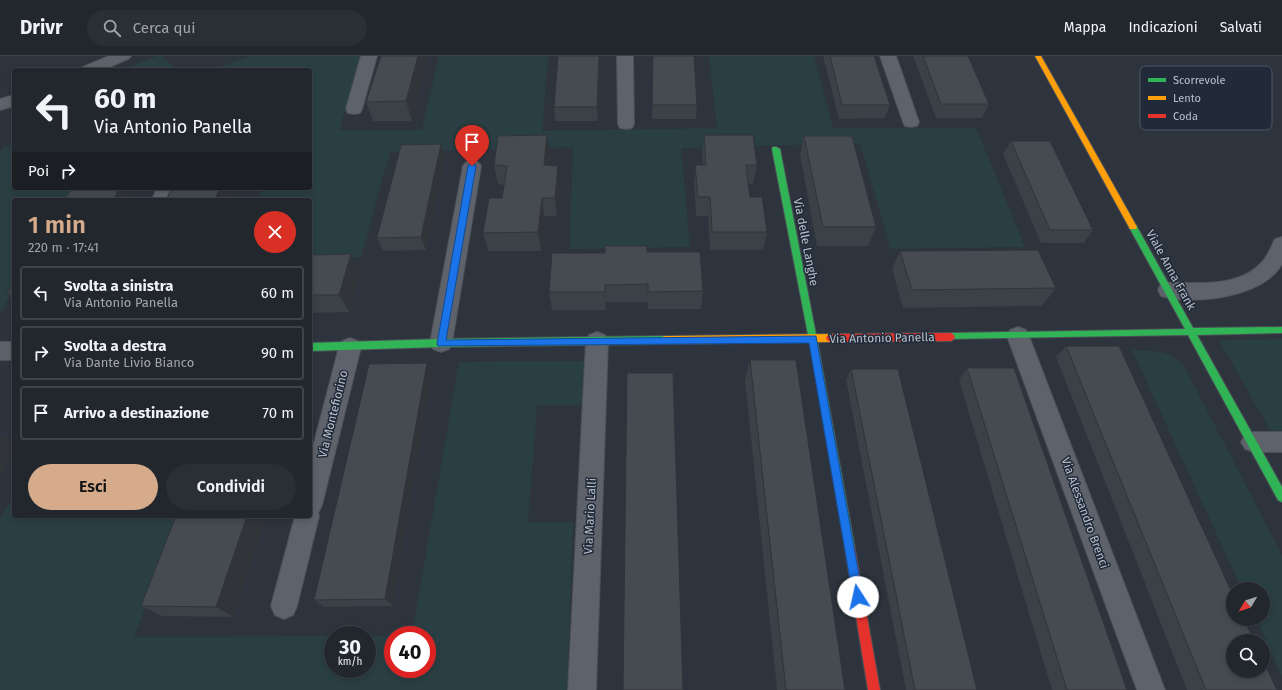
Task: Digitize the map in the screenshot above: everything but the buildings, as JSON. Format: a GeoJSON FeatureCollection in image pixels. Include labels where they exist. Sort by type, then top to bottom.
{"type":"FeatureCollection","features":[{"type":"Feature","properties":{"kind":"street"},"geometry":{"type":"LineString","coordinates":[[94,68],[123,56]]}},
{"type":"Feature","properties":{"kind":"street"},"geometry":{"type":"LineString","coordinates":[[354,109],[369,56]]}},
{"type":"Feature","properties":{"kind":"street"},"geometry":{"type":"LineString","coordinates":[[625,56],[626,124]]}},
{"type":"Feature","properties":{"kind":"street"},"geometry":{"type":"LineString","coordinates":[[888,56],[911,122]]}},
{"type":"Feature","properties":{"kind":"street","name":"Viale Anna Frank"},"geometry":{"type":"LineString","coordinates":[[1038,56],[1253,442],[1282,497]]}},
{"type":"Feature","properties":{"kind":"street"},"geometry":{"type":"LineString","coordinates":[[0,105],[12,101]]}},
{"type":"Feature","properties":{"kind":"street","name":"Via delle Langhe"},"geometry":{"type":"LineString","coordinates":[[776,149],[813,339],[874,690]]}},
{"type":"Feature","properties":{"kind":"street"},"geometry":{"type":"LineString","coordinates":[[441,344],[472,166]]}},
{"type":"Feature","properties":{"kind":"street"},"geometry":{"type":"LineString","coordinates":[[1168,290],[1220,290],[1249,282],[1268,270],[1282,244]]}},
{"type":"Feature","properties":{"kind":"street","name":"Via Antonio Panella"},"geometry":{"type":"LineString","coordinates":[[312,347],[597,341],[1018,336],[1190,330],[1282,330]]}},
{"type":"Feature","properties":{"kind":"street","name":"Via Alessandro Brenci"},"geometry":{"type":"LineString","coordinates":[[1018,336],[1151,690]]}},
{"type":"Feature","properties":{"kind":"street","name":"Via Mario Lalli"},"geometry":{"type":"LineString","coordinates":[[582,690],[597,341]]}},
{"type":"Feature","properties":{"kind":"street","name":"Via Montefiorino"},"geometry":{"type":"LineString","coordinates":[[312,497],[350,347]]}},
{"type":"Feature","properties":{"kind":"street"},"geometry":{"type":"LineString","coordinates":[[0,351],[12,351]]}},
{"type":"Feature","properties":{"kind":"street"},"geometry":{"type":"LineString","coordinates":[[1253,442],[1282,442]]}},
{"type":"Feature","properties":{"kind":"street"},"geometry":{"type":"LineString","coordinates":[[284,606],[306,518]]}},
{"type":"Feature","properties":{"kind":"green space"},"geometry":{"type":"Polygon","coordinates":[[[157,56],[163,56],[174,68],[127,68],[157,56]]]}},
{"type":"Feature","properties":{"kind":"green space"},"geometry":{"type":"Polygon","coordinates":[[[251,56],[362,56],[339,130],[422,130],[439,56],[548,56],[542,131],[717,128],[709,56],[814,56],[833,128],[976,128],[1025,247],[891,249],[860,143],[681,148],[690,247],[570,249],[573,147],[390,152],[361,257],[312,258],[312,198],[259,198],[262,190],[312,190],[312,68],[216,68],[251,56]]]}},
{"type":"Feature","properties":{"kind":"green space"},"geometry":{"type":"Polygon","coordinates":[[[12,145],[12,190],[71,190],[66,198],[12,198],[12,292],[0,313],[0,153],[4,147],[12,145]]]}},
{"type":"Feature","properties":{"kind":"green space"},"geometry":{"type":"Polygon","coordinates":[[[1282,339],[1282,451],[1219,340],[1282,339]]]}},
{"type":"Feature","properties":{"kind":"green space"},"geometry":{"type":"Polygon","coordinates":[[[1132,350],[1155,351],[1167,354],[1173,357],[1185,368],[1282,555],[1282,676],[1270,650],[1270,634],[1263,634],[1259,626],[1270,626],[1270,582],[1239,582],[1132,350]]]}},
{"type":"Feature","properties":{"kind":"green space"},"geometry":{"type":"Polygon","coordinates":[[[584,361],[583,405],[537,405],[528,522],[573,522],[567,690],[0,690],[0,520],[12,498],[12,518],[179,518],[134,637],[324,636],[324,678],[376,678],[376,636],[384,636],[384,678],[436,678],[436,626],[414,626],[459,362],[584,361]]]}},
{"type":"Feature","properties":{"kind":"traffic: fast"},"geometry":{"type":"LineString","coordinates":[[776,149],[815,350],[850,549]]}},
{"type":"Feature","properties":{"kind":"traffic: fast"},"geometry":{"type":"LineString","coordinates":[[1133,227],[1282,497]]}},
{"type":"Feature","properties":{"kind":"traffic: fast"},"geometry":{"type":"LineString","coordinates":[[951,337],[1282,330]]}},
{"type":"Feature","properties":{"kind":"traffic: fast"},"geometry":{"type":"LineString","coordinates":[[312,347],[441,343],[665,340]]}},
{"type":"Feature","properties":{"kind":"traffic: slow"},"geometry":{"type":"LineString","coordinates":[[1038,56],[1133,227]]}},
{"type":"Feature","properties":{"kind":"traffic: slow"},"geometry":{"type":"LineString","coordinates":[[665,340],[830,338]]}},
{"type":"Feature","properties":{"kind":"traffic: jam"},"geometry":{"type":"LineString","coordinates":[[830,338],[951,337]]}},
{"type":"Feature","properties":{"kind":"traffic: jam"},"geometry":{"type":"LineString","coordinates":[[850,549],[874,690]]}},
{"type":"Feature","properties":{"kind":"route"},"geometry":{"type":"LineString","coordinates":[[472,166],[441,344],[813,339],[858,597]]}}]}
